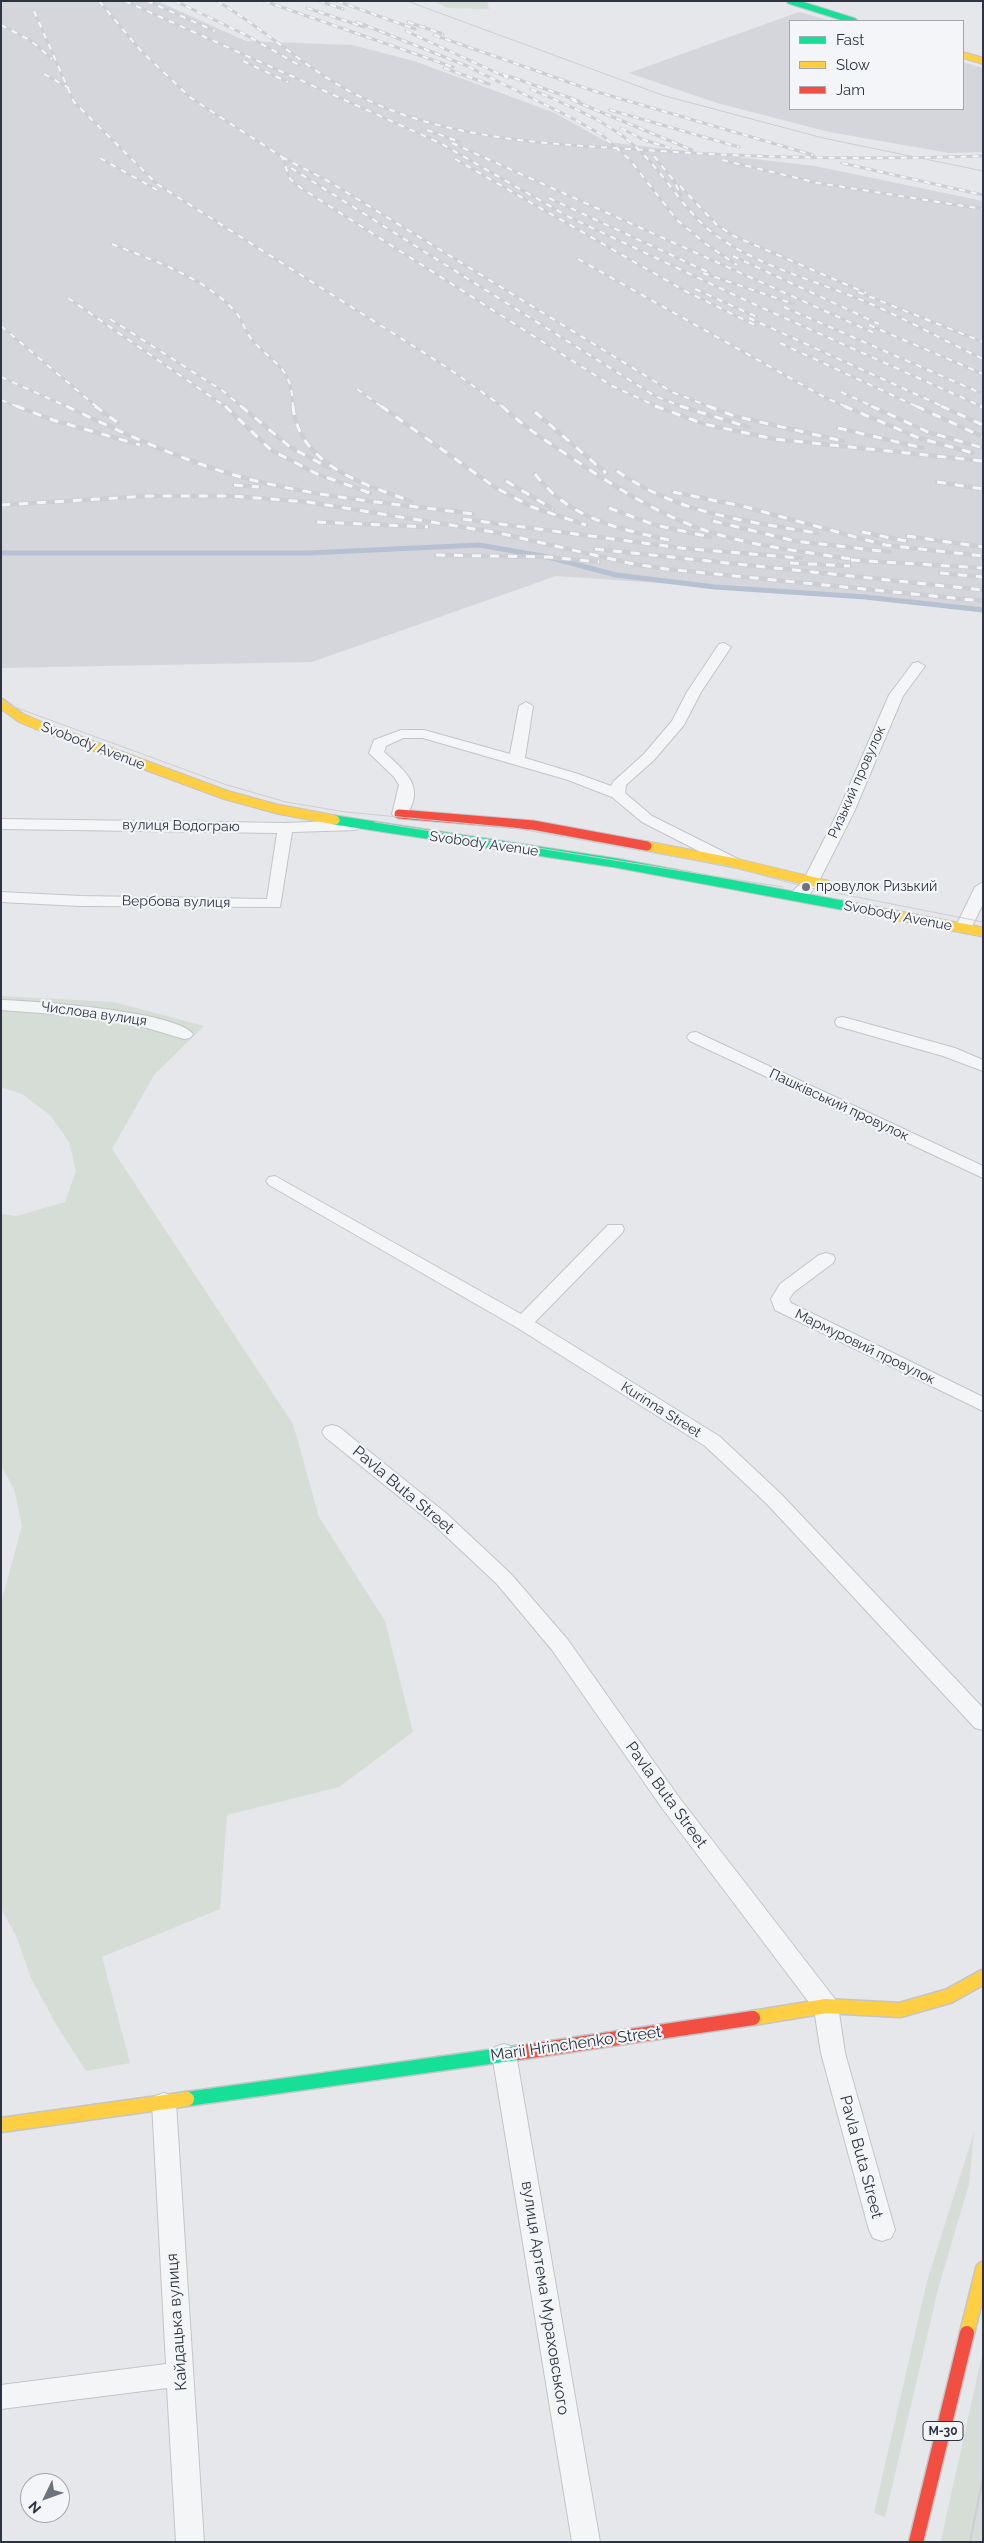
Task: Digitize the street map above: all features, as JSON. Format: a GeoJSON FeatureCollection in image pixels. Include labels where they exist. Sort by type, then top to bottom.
{"type":"FeatureCollection","features":[{"type":"Feature","properties":{"kind":"main road"},"geometry":{"type":"LineString","coordinates":[[790,1],[851,20]]}},
{"type":"Feature","properties":{"kind":"main road"},"geometry":{"type":"LineString","coordinates":[[964,55],[983,61]]}},
{"type":"Feature","properties":{"kind":"main road","name":"Svobody Avenue"},"geometry":{"type":"LineString","coordinates":[[1,697],[28,708]]}},
{"type":"Feature","properties":{"kind":"main road","name":"Svobody Avenue"},"geometry":{"type":"LineString","coordinates":[[1,703],[22,718],[41,726],[226,795],[277,809],[360,825],[616,863],[795,897],[969,919],[983,932]]}},
{"type":"Feature","properties":{"kind":"main road","name":"Svobody Avenue"},"geometry":{"type":"LineString","coordinates":[[396,814],[533,826],[735,864],[839,887]]}},
{"type":"Feature","properties":{"kind":"main road","name":"Marii Hrinchenko Street"},"geometry":{"type":"LineString","coordinates":[[1,2125],[645,2035],[826,2006],[900,2010],[949,1996],[983,1977]]}},
{"type":"Feature","properties":{"kind":"main road","name":"М-30"},"geometry":{"type":"LineString","coordinates":[[916,2542],[983,2268]]}},
{"type":"Feature","properties":{"kind":"main road"},"geometry":{"type":"LineString","coordinates":[[969,2320],[983,2324]]}},
{"type":"Feature","properties":{"kind":"street"},"geometry":{"type":"LineString","coordinates":[[617,794],[619,784],[649,757],[679,722],[694,692],[724,647]]}},
{"type":"Feature","properties":{"kind":"street","name":"Ризький провулок"},"geometry":{"type":"LineString","coordinates":[[795,897],[804,891],[811,881],[846,812],[896,695],[918,666]]}},
{"type":"Feature","properties":{"kind":"street"},"geometry":{"type":"LineString","coordinates":[[517,760],[526,706]]}},
{"type":"Feature","properties":{"kind":"street"},"geometry":{"type":"LineString","coordinates":[[396,814],[408,793],[405,780],[376,753],[379,743],[401,734],[424,734],[573,777],[617,794],[629,806],[647,819],[735,864]]}},
{"type":"Feature","properties":{"kind":"street","name":"вулиця Водограю"},"geometry":{"type":"LineString","coordinates":[[1,824],[286,828],[360,825]]}},
{"type":"Feature","properties":{"kind":"street","name":"Вербова вулиця"},"geometry":{"type":"LineString","coordinates":[[1,897],[80,901],[274,904],[286,828]]}},
{"type":"Feature","properties":{"kind":"street"},"geometry":{"type":"LineString","coordinates":[[969,919],[983,887]]}},
{"type":"Feature","properties":{"kind":"street","name":"Числова вулиця"},"geometry":{"type":"LineString","coordinates":[[1,1005],[45,1006],[99,1012],[152,1022],[184,1034]]}},
{"type":"Feature","properties":{"kind":"street"},"geometry":{"type":"LineString","coordinates":[[843,1022],[949,1052],[983,1066]]}},
{"type":"Feature","properties":{"kind":"street","name":"Пашківський провулок"},"geometry":{"type":"LineString","coordinates":[[696,1037],[983,1173]]}},
{"type":"Feature","properties":{"kind":"street","name":"Kurinna Street"},"geometry":{"type":"LineString","coordinates":[[275,1181],[523,1323],[712,1441],[774,1499],[983,1722]]}},
{"type":"Feature","properties":{"kind":"street"},"geometry":{"type":"LineString","coordinates":[[523,1323],[615,1229]]}},
{"type":"Feature","properties":{"kind":"street","name":"Мармуровий провулок"},"geometry":{"type":"LineString","coordinates":[[826,1259],[787,1288],[780,1299],[782,1306],[983,1405]]}},
{"type":"Feature","properties":{"kind":"street","name":"Pavla Buta Street"},"geometry":{"type":"LineString","coordinates":[[332,1432],[440,1519],[510,1586],[560,1646],[670,1802],[826,2006],[833,2053],[882,2230]]}},
{"type":"Feature","properties":{"kind":"street","name":"вулиця Артема Мураховського"},"geometry":{"type":"LineString","coordinates":[[504,2054],[586,2542]]}},
{"type":"Feature","properties":{"kind":"street","name":"Кайдацька вулиця"},"geometry":{"type":"LineString","coordinates":[[164,2103],[190,2542]]}},
{"type":"Feature","properties":{"kind":"street"},"geometry":{"type":"LineString","coordinates":[[1,2397],[181,2374]]}},
{"type":"Feature","properties":{"kind":"shaded area"},"geometry":{"type":"Polygon","coordinates":[[[1,1],[157,1],[246,41],[352,45],[414,61],[555,113],[607,142],[815,166],[983,201],[983,610],[893,599],[556,576],[312,662],[1,668],[1,1]]]}},
{"type":"Feature","properties":{"kind":"shaded area"},"geometry":{"type":"Polygon","coordinates":[[[433,1],[487,1],[489,9],[448,8],[433,1]]]}},
{"type":"Feature","properties":{"kind":"shaded area"},"geometry":{"type":"Polygon","coordinates":[[[799,12],[827,20],[789,20],[789,110],[964,110],[964,62],[983,68],[983,152],[949,153],[829,132],[717,103],[629,73],[799,12]]]}},
{"type":"Feature","properties":{"kind":"shaded area"},"geometry":{"type":"Polygon","coordinates":[[[1,996],[114,1002],[204,1026],[154,1075],[112,1149],[293,1424],[319,1517],[385,1621],[413,1732],[339,1787],[227,1815],[220,1909],[102,1957],[130,2063],[86,2071],[57,2026],[31,1978],[17,1938],[1,1908],[1,1603],[22,1526],[14,1489],[1,1465],[1,1214],[17,1216],[65,1202],[76,1171],[69,1142],[50,1115],[22,1094],[1,1087],[1,996]]]}},
{"type":"Feature","properties":{"kind":"shaded area"},"geometry":{"type":"Polygon","coordinates":[[[974,2132],[969,2184],[938,2289],[885,2517],[874,2513],[927,2281],[974,2132]]]}},
{"type":"Feature","properties":{"kind":"shaded area"},"geometry":{"type":"Polygon","coordinates":[[[983,2351],[983,2542],[941,2542],[943,2531],[983,2351]]]}},
{"type":"Feature","properties":{"kind":"waterway"},"geometry":{"type":"LineString","coordinates":[[1,553],[309,553],[479,545],[548,557],[616,575],[715,587],[865,597],[983,610]]}},
{"type":"Feature","properties":{"kind":"tram line"},"geometry":{"type":"LineString","coordinates":[[407,1],[665,96],[823,138],[983,171]]}},
{"type":"Feature","properties":{"kind":"tram line"},"geometry":{"type":"LineString","coordinates":[[1,702],[224,784],[286,802],[346,812],[514,828],[727,866],[806,887],[983,922]]}},
{"type":"Feature","properties":{"kind":"tram line"},"geometry":{"type":"LineString","coordinates":[[375,822],[783,887]]}},
{"type":"Feature","properties":{"kind":"tram line"},"geometry":{"type":"LineString","coordinates":[[970,2542],[983,2477]]}},
{"type":"Feature","properties":{"kind":"railway"},"geometry":{"type":"LineString","coordinates":[[99,1],[141,51],[191,98],[282,157]]}},
{"type":"Feature","properties":{"kind":"railway"},"geometry":{"type":"LineString","coordinates":[[125,1],[440,143],[569,217],[758,306],[983,407],[980,406]]}},
{"type":"Feature","properties":{"kind":"railway"},"geometry":{"type":"LineString","coordinates":[[147,1],[215,31]]}},
{"type":"Feature","properties":{"kind":"railway"},"geometry":{"type":"LineString","coordinates":[[175,1],[244,34],[299,65]]}},
{"type":"Feature","properties":{"kind":"railway"},"geometry":{"type":"LineString","coordinates":[[217,1],[345,89],[398,113],[467,132],[502,138],[617,148]]}},
{"type":"Feature","properties":{"kind":"railway"},"geometry":{"type":"LineString","coordinates":[[264,1],[453,67]]}},
{"type":"Feature","properties":{"kind":"railway"},"geometry":{"type":"LineString","coordinates":[[319,1],[343,9]]}},
{"type":"Feature","properties":{"kind":"railway"},"geometry":{"type":"LineString","coordinates":[[337,1],[415,29]]}},
{"type":"Feature","properties":{"kind":"railway"},"geometry":{"type":"LineString","coordinates":[[307,8],[364,27]]}},
{"type":"Feature","properties":{"kind":"railway"},"geometry":{"type":"LineString","coordinates":[[34,11],[67,87]]}},
{"type":"Feature","properties":{"kind":"railway"},"geometry":{"type":"LineString","coordinates":[[357,22],[467,66],[572,118],[602,135],[617,148]]}},
{"type":"Feature","properties":{"kind":"railway"},"geometry":{"type":"LineString","coordinates":[[408,22],[443,34]]}},
{"type":"Feature","properties":{"kind":"railway"},"geometry":{"type":"LineString","coordinates":[[1,25],[30,40],[52,59]]}},
{"type":"Feature","properties":{"kind":"railway"},"geometry":{"type":"LineString","coordinates":[[406,31],[508,78]]}},
{"type":"Feature","properties":{"kind":"railway"},"geometry":{"type":"LineString","coordinates":[[434,35],[594,91],[813,155]]}},
{"type":"Feature","properties":{"kind":"railway"},"geometry":{"type":"LineString","coordinates":[[243,61],[288,82]]}},
{"type":"Feature","properties":{"kind":"railway"},"geometry":{"type":"LineString","coordinates":[[444,68],[489,84]]}},
{"type":"Feature","properties":{"kind":"railway"},"geometry":{"type":"LineString","coordinates":[[44,74],[67,87]]}},
{"type":"Feature","properties":{"kind":"railway"},"geometry":{"type":"LineString","coordinates":[[503,74],[579,101]]}},
{"type":"Feature","properties":{"kind":"railway"},"geometry":{"type":"LineString","coordinates":[[67,87],[74,102],[157,184],[448,368],[503,407]]}},
{"type":"Feature","properties":{"kind":"railway"},"geometry":{"type":"LineString","coordinates":[[531,89],[590,116],[617,132],[638,150]]}},
{"type":"Feature","properties":{"kind":"railway"},"geometry":{"type":"LineString","coordinates":[[572,100],[692,150]]}},
{"type":"Feature","properties":{"kind":"railway"},"geometry":{"type":"LineString","coordinates":[[610,110],[739,147]]}},
{"type":"Feature","properties":{"kind":"railway"},"geometry":{"type":"LineString","coordinates":[[621,128],[644,140],[670,148]]}},
{"type":"Feature","properties":{"kind":"railway"},"geometry":{"type":"LineString","coordinates":[[427,130],[460,142]]}},
{"type":"Feature","properties":{"kind":"railway"},"geometry":{"type":"LineString","coordinates":[[452,143],[874,333]]}},
{"type":"Feature","properties":{"kind":"railway"},"geometry":{"type":"LineString","coordinates":[[617,148],[638,150]]}},
{"type":"Feature","properties":{"kind":"railway"},"geometry":{"type":"LineString","coordinates":[[617,148],[630,160],[677,220],[706,244],[737,265]]}},
{"type":"Feature","properties":{"kind":"railway"},"geometry":{"type":"LineString","coordinates":[[638,150],[729,155],[856,158],[983,156]]}},
{"type":"Feature","properties":{"kind":"railway"},"geometry":{"type":"LineString","coordinates":[[638,150],[689,210],[721,239],[755,258],[879,308],[983,359]]}},
{"type":"Feature","properties":{"kind":"railway"},"geometry":{"type":"LineString","coordinates":[[654,156],[674,181],[681,195]]}},
{"type":"Feature","properties":{"kind":"railway"},"geometry":{"type":"LineString","coordinates":[[282,157],[328,181],[672,392],[711,407]]}},
{"type":"Feature","properties":{"kind":"railway"},"geometry":{"type":"LineString","coordinates":[[282,157],[290,179],[301,188],[612,386],[658,407]]}},
{"type":"Feature","properties":{"kind":"railway"},"geometry":{"type":"LineString","coordinates":[[100,158],[157,190]]}},
{"type":"Feature","properties":{"kind":"railway"},"geometry":{"type":"LineString","coordinates":[[455,159],[685,291],[755,325]]}},
{"type":"Feature","properties":{"kind":"railway"},"geometry":{"type":"LineString","coordinates":[[722,160],[818,183],[983,209]]}},
{"type":"Feature","properties":{"kind":"railway"},"geometry":{"type":"LineString","coordinates":[[842,163],[983,195]]}},
{"type":"Feature","properties":{"kind":"railway"},"geometry":{"type":"LineString","coordinates":[[291,168],[655,396],[682,407]]}},
{"type":"Feature","properties":{"kind":"railway"},"geometry":{"type":"LineString","coordinates":[[680,186],[717,225],[734,236],[866,293]]}},
{"type":"Feature","properties":{"kind":"railway"},"geometry":{"type":"LineString","coordinates":[[549,198],[710,273]]}},
{"type":"Feature","properties":{"kind":"railway"},"geometry":{"type":"LineString","coordinates":[[112,244],[192,278],[220,297],[233,309],[253,341],[286,375],[292,394],[293,407]]}},
{"type":"Feature","properties":{"kind":"railway"},"geometry":{"type":"LineString","coordinates":[[733,256],[879,324]]}},
{"type":"Feature","properties":{"kind":"railway"},"geometry":{"type":"LineString","coordinates":[[578,259],[824,397],[847,407]]}},
{"type":"Feature","properties":{"kind":"railway"},"geometry":{"type":"LineString","coordinates":[[703,273],[794,304]]}},
{"type":"Feature","properties":{"kind":"railway"},"geometry":{"type":"LineString","coordinates":[[695,289],[757,317]]}},
{"type":"Feature","properties":{"kind":"railway"},"geometry":{"type":"LineString","coordinates":[[858,292],[983,342]]}},
{"type":"Feature","properties":{"kind":"railway"},"geometry":{"type":"LineString","coordinates":[[68,298],[226,407]]}},
{"type":"Feature","properties":{"kind":"railway"},"geometry":{"type":"LineString","coordinates":[[784,307],[983,394]]}},
{"type":"Feature","properties":{"kind":"railway"},"geometry":{"type":"LineString","coordinates":[[749,318],[944,407]]}},
{"type":"Feature","properties":{"kind":"railway"},"geometry":{"type":"LineString","coordinates":[[110,319],[223,391],[242,407]]}},
{"type":"Feature","properties":{"kind":"railway"},"geometry":{"type":"LineString","coordinates":[[869,325],[983,374]]}},
{"type":"Feature","properties":{"kind":"railway"},"geometry":{"type":"LineString","coordinates":[[1,326],[97,407]]}},
{"type":"Feature","properties":{"kind":"railway"},"geometry":{"type":"LineString","coordinates":[[780,343],[918,407]]}},
{"type":"Feature","properties":{"kind":"railway"},"geometry":{"type":"LineString","coordinates":[[1,377],[68,407]]}},
{"type":"Feature","properties":{"kind":"railway"},"geometry":{"type":"LineString","coordinates":[[357,389],[382,407]]}},
{"type":"Feature","properties":{"kind":"railway"},"geometry":{"type":"LineString","coordinates":[[841,392],[874,407]]}},
{"type":"Feature","properties":{"kind":"railway"},"geometry":{"type":"LineString","coordinates":[[1,400],[19,407]]}},
{"type":"Feature","properties":{"kind":"railway"},"geometry":{"type":"LineString","coordinates":[[16,406],[53,420],[140,445]]}},
{"type":"Feature","properties":{"kind":"railway"},"geometry":{"type":"LineString","coordinates":[[66,406],[178,456],[248,479],[332,496],[473,514]]}},
{"type":"Feature","properties":{"kind":"railway"},"geometry":{"type":"LineString","coordinates":[[95,406],[118,423]]}},
{"type":"Feature","properties":{"kind":"railway"},"geometry":{"type":"LineString","coordinates":[[225,406],[271,450],[317,474],[370,493]]}},
{"type":"Feature","properties":{"kind":"railway"},"geometry":{"type":"LineString","coordinates":[[241,406],[290,447],[329,468]]}},
{"type":"Feature","properties":{"kind":"railway"},"geometry":{"type":"LineString","coordinates":[[293,406],[298,426],[307,443],[320,457],[354,479],[373,488],[411,501]]}},
{"type":"Feature","properties":{"kind":"railway"},"geometry":{"type":"LineString","coordinates":[[381,406],[496,488],[532,507],[586,525]]}},
{"type":"Feature","properties":{"kind":"railway"},"geometry":{"type":"LineString","coordinates":[[502,406],[537,434],[605,480],[651,507],[684,522],[739,540],[857,560]]}},
{"type":"Feature","properties":{"kind":"railway"},"geometry":{"type":"LineString","coordinates":[[655,406],[704,424],[774,439],[983,461]]}},
{"type":"Feature","properties":{"kind":"railway"},"geometry":{"type":"LineString","coordinates":[[708,406],[734,416],[843,441]]}},
{"type":"Feature","properties":{"kind":"railway"},"geometry":{"type":"LineString","coordinates":[[844,406],[919,438],[973,453]]}},
{"type":"Feature","properties":{"kind":"railway"},"geometry":{"type":"LineString","coordinates":[[871,406],[928,432],[983,448]]}},
{"type":"Feature","properties":{"kind":"railway"},"geometry":{"type":"LineString","coordinates":[[916,406],[983,437]]}},
{"type":"Feature","properties":{"kind":"railway"},"geometry":{"type":"LineString","coordinates":[[941,406],[983,425]]}},
{"type":"Feature","properties":{"kind":"railway"},"geometry":{"type":"LineString","coordinates":[[682,407],[748,427]]}},
{"type":"Feature","properties":{"kind":"railway"},"geometry":{"type":"LineString","coordinates":[[535,412],[606,473]]}},
{"type":"Feature","properties":{"kind":"railway"},"geometry":{"type":"LineString","coordinates":[[838,428],[923,448]]}},
{"type":"Feature","properties":{"kind":"railway"},"geometry":{"type":"LineString","coordinates":[[617,471],[640,486],[664,497],[713,514],[817,533]]}},
{"type":"Feature","properties":{"kind":"railway"},"geometry":{"type":"LineString","coordinates":[[535,474],[563,502],[595,519],[613,526],[669,540]]}},
{"type":"Feature","properties":{"kind":"railway"},"geometry":{"type":"LineString","coordinates":[[506,481],[553,509]]}},
{"type":"Feature","properties":{"kind":"railway"},"geometry":{"type":"LineString","coordinates":[[937,482],[983,489]]}},
{"type":"Feature","properties":{"kind":"railway"},"geometry":{"type":"LineString","coordinates":[[234,485],[259,487]]}},
{"type":"Feature","properties":{"kind":"railway"},"geometry":{"type":"LineString","coordinates":[[673,492],[742,506],[885,545],[983,556]]}},
{"type":"Feature","properties":{"kind":"railway"},"geometry":{"type":"LineString","coordinates":[[1,505],[149,496],[232,496],[308,502],[499,533],[629,563],[666,569],[983,601]]}},
{"type":"Feature","properties":{"kind":"railway"},"geometry":{"type":"LineString","coordinates":[[609,508],[655,525],[710,537]]}},
{"type":"Feature","properties":{"kind":"railway"},"geometry":{"type":"LineString","coordinates":[[463,519],[681,548],[801,558]]}},
{"type":"Feature","properties":{"kind":"railway"},"geometry":{"type":"LineString","coordinates":[[713,521],[795,541],[890,552]]}},
{"type":"Feature","properties":{"kind":"railway"},"geometry":{"type":"LineString","coordinates":[[317,522],[428,527]]}},
{"type":"Feature","properties":{"kind":"railway"},"geometry":{"type":"LineString","coordinates":[[862,532],[906,541]]}},
{"type":"Feature","properties":{"kind":"railway"},"geometry":{"type":"LineString","coordinates":[[907,536],[983,547]]}},
{"type":"Feature","properties":{"kind":"railway"},"geometry":{"type":"LineString","coordinates":[[595,549],[983,590]]}},
{"type":"Feature","properties":{"kind":"railway"},"geometry":{"type":"LineString","coordinates":[[436,555],[548,557],[599,562]]}},
{"type":"Feature","properties":{"kind":"railway"},"geometry":{"type":"LineString","coordinates":[[851,560],[983,568]]}},
{"type":"Feature","properties":{"kind":"railway"},"geometry":{"type":"LineString","coordinates":[[790,563],[850,566]]}},
{"type":"Feature","properties":{"kind":"railway"},"geometry":{"type":"LineString","coordinates":[[940,573],[983,577]]}},
{"type":"Feature","properties":{"kind":"traffic: fast"},"geometry":{"type":"LineString","coordinates":[[790,1],[851,20]]}},
{"type":"Feature","properties":{"kind":"traffic: fast"},"geometry":{"type":"LineString","coordinates":[[335,820],[616,863],[852,907]]}},
{"type":"Feature","properties":{"kind":"traffic: fast"},"geometry":{"type":"LineString","coordinates":[[187,2099],[517,2053]]}},
{"type":"Feature","properties":{"kind":"traffic: slow"},"geometry":{"type":"LineString","coordinates":[[964,55],[983,61]]}},
{"type":"Feature","properties":{"kind":"traffic: slow"},"geometry":{"type":"LineString","coordinates":[[1,703],[21,718],[50,730],[226,795],[277,809],[335,820]]}},
{"type":"Feature","properties":{"kind":"traffic: slow"},"geometry":{"type":"LineString","coordinates":[[647,846],[735,863],[827,885]]}},
{"type":"Feature","properties":{"kind":"traffic: slow"},"geometry":{"type":"LineString","coordinates":[[852,907],[983,932]]}},
{"type":"Feature","properties":{"kind":"traffic: slow"},"geometry":{"type":"LineString","coordinates":[[753,2018],[826,2006],[900,2010],[949,1996],[983,1977]]}},
{"type":"Feature","properties":{"kind":"traffic: slow"},"geometry":{"type":"LineString","coordinates":[[1,2125],[187,2099]]}},
{"type":"Feature","properties":{"kind":"traffic: slow"},"geometry":{"type":"LineString","coordinates":[[967,2333],[983,2269]]}},
{"type":"Feature","properties":{"kind":"traffic: jam"},"geometry":{"type":"LineString","coordinates":[[399,814],[533,825],[647,846]]}},
{"type":"Feature","properties":{"kind":"traffic: jam"},"geometry":{"type":"LineString","coordinates":[[517,2053],[753,2018]]}},
{"type":"Feature","properties":{"kind":"traffic: jam"},"geometry":{"type":"LineString","coordinates":[[916,2542],[967,2333]]}},
{"type":"Feature","properties":{"kind":"place","name":"провулок Ризький"},"geometry":{"type":"Point","coordinates":[806,887]}}]}
